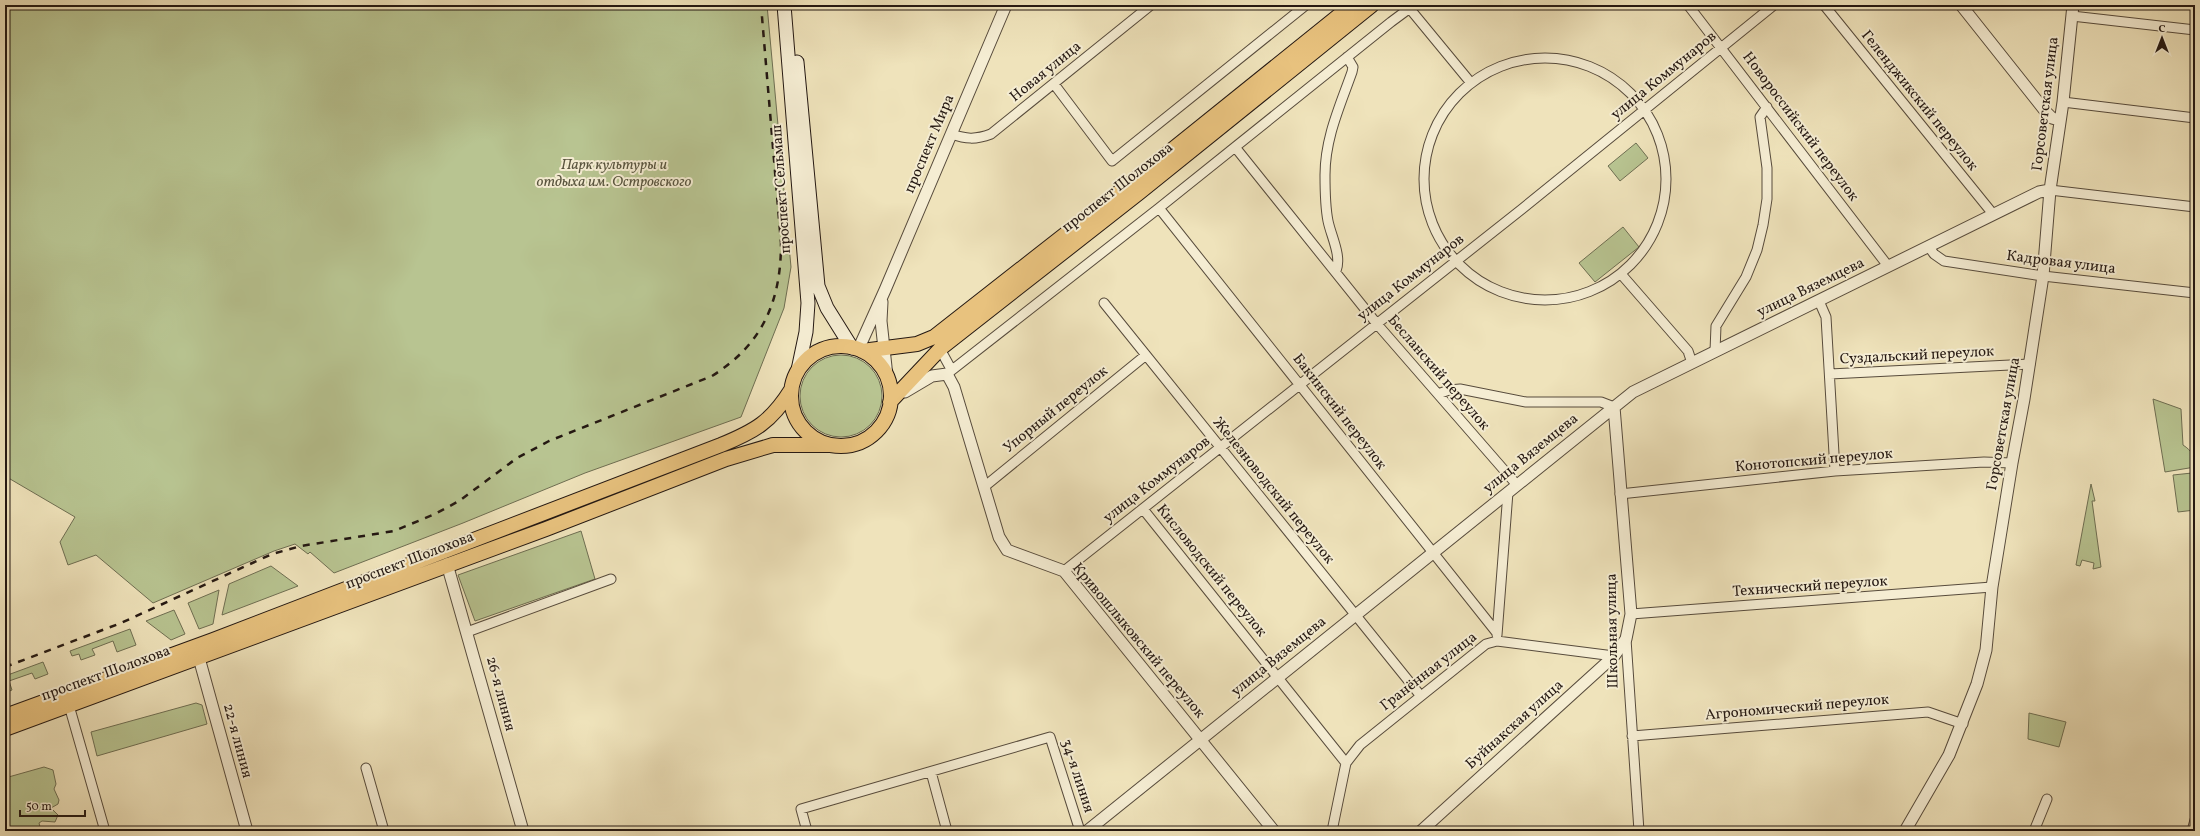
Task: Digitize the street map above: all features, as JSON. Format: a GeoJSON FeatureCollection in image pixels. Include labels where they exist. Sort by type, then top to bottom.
{"type":"FeatureCollection","features":[{"type":"Feature","properties":{"kind":"main road","name":"проспект Сельмаш"},"geometry":{"type":"LineString","coordinates":[[784,5],[808,303],[806,332],[798,370]]}},
{"type":"Feature","properties":{"kind":"main road","name":"проспект Сельмаш"},"geometry":{"type":"LineString","coordinates":[[793,5],[818,286],[827,308],[857,349]]}},
{"type":"Feature","properties":{"kind":"main road","name":"проспект Шолохова"},"geometry":{"type":"LineString","coordinates":[[857,349],[883,349],[917,344],[937,334],[1132,182],[1352,5]]}},
{"type":"Feature","properties":{"kind":"main road","name":"проспект Шолохова"},"geometry":{"type":"LineString","coordinates":[[894,397],[940,349],[1140,192],[1372,5]]}},
{"type":"Feature","properties":{"kind":"main road"},"geometry":{"type":"LineString","coordinates":[[834,347],[857,349],[873,358],[887,376],[890,389],[894,397],[882,425],[867,438],[846,446],[830,445],[811,436],[799,423],[791,404],[791,390],[798,370],[809,357],[822,350],[834,347]]}},
{"type":"Feature","properties":{"kind":"main road","name":"проспект Шолохова"},"geometry":{"type":"LineString","coordinates":[[5,729],[67,700],[221,637],[721,445],[746,434],[766,421],[776,413],[791,390]]}},
{"type":"Feature","properties":{"kind":"main road","name":"проспект Шолохова"},"geometry":{"type":"LineString","coordinates":[[5,716],[67,700],[199,658],[447,564],[546,529],[750,451],[773,446],[830,445]]}},
{"type":"Feature","properties":{"kind":"street","name":"проспект Мира"},"geometry":{"type":"LineString","coordinates":[[857,349],[883,295],[1006,5]]}},
{"type":"Feature","properties":{"kind":"street","name":"Новая улица"},"geometry":{"type":"LineString","coordinates":[[950,134],[966,139],[979,138],[991,134],[1151,5]]}},
{"type":"Feature","properties":{"kind":"street"},"geometry":{"type":"LineString","coordinates":[[1054,84],[1112,161],[1306,5]]}},
{"type":"Feature","properties":{"kind":"street","name":"Новороссийский переулок"},"geometry":{"type":"LineString","coordinates":[[1688,5],[1722,47],[1888,266]]}},
{"type":"Feature","properties":{"kind":"street","name":"улица Коммунаров"},"geometry":{"type":"LineString","coordinates":[[1064,571],[1645,111],[1774,5]]}},
{"type":"Feature","properties":{"kind":"street","name":"Геленджикский переулок"},"geometry":{"type":"LineString","coordinates":[[1824,5],[1993,214]]}},
{"type":"Feature","properties":{"kind":"street"},"geometry":{"type":"LineString","coordinates":[[1961,5],[2046,112],[2052,118],[2059,120]]}},
{"type":"Feature","properties":{"kind":"street"},"geometry":{"type":"LineString","coordinates":[[894,397],[906,392],[932,376],[949,372],[1159,208],[1347,57],[1412,7],[1471,83]]}},
{"type":"Feature","properties":{"kind":"street"},"geometry":{"type":"LineString","coordinates":[[2073,10],[2195,30]]}},
{"type":"Feature","properties":{"kind":"street","name":"Горсоветская улица"},"geometry":{"type":"LineString","coordinates":[[1905,831],[1949,755],[1977,684],[1986,650],[1992,587],[2030,364],[2043,276],[2050,190],[2059,120],[2063,102],[2073,10]]}},
{"type":"Feature","properties":{"kind":"street"},"geometry":{"type":"LineString","coordinates":[[1336,271],[1339,264],[1328,220],[1325,173],[1331,129],[1353,67],[1347,57]]}},
{"type":"Feature","properties":{"kind":"street"},"geometry":{"type":"LineString","coordinates":[[1541,58],[1563,60],[1587,66],[1611,78],[1628,91],[1645,111],[1656,129],[1664,156],[1665,190],[1662,213],[1651,238],[1635,261],[1621,274],[1608,283],[1586,293],[1561,299],[1537,300],[1513,296],[1492,288],[1469,274],[1444,246],[1431,220],[1426,201],[1424,178],[1426,158],[1432,134],[1444,112],[1457,96],[1471,83],[1491,71],[1512,63],[1541,58]]}},
{"type":"Feature","properties":{"kind":"street"},"geometry":{"type":"LineString","coordinates":[[2063,102],[2195,118]]}},
{"type":"Feature","properties":{"kind":"street"},"geometry":{"type":"LineString","coordinates":[[1715,351],[1716,326],[1746,277],[1757,250],[1763,224],[1767,199],[1767,168],[1760,117],[1767,107]]}},
{"type":"Feature","properties":{"kind":"street","name":"Бесланский переулок"},"geometry":{"type":"LineString","coordinates":[[1236,147],[1377,324],[1517,485]]}},
{"type":"Feature","properties":{"kind":"street"},"geometry":{"type":"LineString","coordinates":[[2050,190],[2195,207]]}},
{"type":"Feature","properties":{"kind":"street","name":"улица Вяземцева"},"geometry":{"type":"LineString","coordinates":[[1087,831],[1633,392],[1929,247],[1993,214],[2039,192],[2050,190]]}},
{"type":"Feature","properties":{"kind":"street","name":"Бакинский переулок"},"geometry":{"type":"LineString","coordinates":[[1159,208],[1300,384],[1497,637]]}},
{"type":"Feature","properties":{"kind":"street","name":"Кадровая улица"},"geometry":{"type":"LineString","coordinates":[[1929,247],[1934,254],[1944,261],[2043,276],[2195,294]]}},
{"type":"Feature","properties":{"kind":"street"},"geometry":{"type":"LineString","coordinates":[[1621,274],[1688,351],[1692,363]]}},
{"type":"Feature","properties":{"kind":"street","name":"проспект Мира"},"geometry":{"type":"LineString","coordinates":[[883,295],[881,321],[887,376]]}},
{"type":"Feature","properties":{"kind":"street"},"geometry":{"type":"LineString","coordinates":[[1819,301],[1826,317],[1835,472]]}},
{"type":"Feature","properties":{"kind":"street","name":"Железноводский переулок"},"geometry":{"type":"LineString","coordinates":[[1104,304],[1420,695]]}},
{"type":"Feature","properties":{"kind":"street"},"geometry":{"type":"LineString","coordinates":[[940,349],[949,372]]}},
{"type":"Feature","properties":{"kind":"street","name":"Упорный переулок"},"geometry":{"type":"LineString","coordinates":[[984,487],[1146,355]]}},
{"type":"Feature","properties":{"kind":"street","name":"Суздальский переулок"},"geometry":{"type":"LineString","coordinates":[[1830,374],[2030,364]]}},
{"type":"Feature","properties":{"kind":"street","name":"Кривошлыковский переулок"},"geometry":{"type":"LineString","coordinates":[[949,372],[999,537],[1006,550],[1064,571],[1274,831]]}},
{"type":"Feature","properties":{"kind":"street"},"geometry":{"type":"LineString","coordinates":[[1438,394],[1449,390],[1460,389],[1526,402],[1601,402],[1614,407]]}},
{"type":"Feature","properties":{"kind":"street","name":"Школьная улица"},"geometry":{"type":"LineString","coordinates":[[1614,407],[1631,614],[1626,639],[1639,831]]}},
{"type":"Feature","properties":{"kind":"street","name":"Конотопский переулок"},"geometry":{"type":"LineString","coordinates":[[1620,494],[1835,472],[1984,462],[2012,463]]}},
{"type":"Feature","properties":{"kind":"street"},"geometry":{"type":"LineString","coordinates":[[1497,637],[1508,492]]}},
{"type":"Feature","properties":{"kind":"street","name":"Кисловодский переулок"},"geometry":{"type":"LineString","coordinates":[[1143,509],[1346,763]]}},
{"type":"Feature","properties":{"kind":"street","name":"26-я линия"},"geometry":{"type":"LineString","coordinates":[[447,564],[523,831]]}},
{"type":"Feature","properties":{"kind":"street"},"geometry":{"type":"LineString","coordinates":[[467,632],[611,579]]}},
{"type":"Feature","properties":{"kind":"street","name":"Технический переулок"},"geometry":{"type":"LineString","coordinates":[[1631,614],[1992,587]]}},
{"type":"Feature","properties":{"kind":"street","name":"Гранённая улица"},"geometry":{"type":"LineString","coordinates":[[1332,831],[1346,763],[1360,745],[1420,695],[1497,637],[1614,656]]}},
{"type":"Feature","properties":{"kind":"street","name":"Буйнакская улица"},"geometry":{"type":"LineString","coordinates":[[1421,831],[1614,656],[1626,639]]}},
{"type":"Feature","properties":{"kind":"street","name":"22-я линия"},"geometry":{"type":"LineString","coordinates":[[199,658],[247,831]]}},
{"type":"Feature","properties":{"kind":"street"},"geometry":{"type":"LineString","coordinates":[[67,700],[104,831]]}},
{"type":"Feature","properties":{"kind":"street","name":"Агрономический переулок"},"geometry":{"type":"LineString","coordinates":[[1632,736],[1928,712],[1962,724]]}},
{"type":"Feature","properties":{"kind":"street","name":"34-я линия"},"geometry":{"type":"LineString","coordinates":[[930,772],[1050,737],[1080,831]]}},
{"type":"Feature","properties":{"kind":"street"},"geometry":{"type":"LineString","coordinates":[[366,768],[384,831]]}},
{"type":"Feature","properties":{"kind":"street"},"geometry":{"type":"LineString","coordinates":[[807,831],[801,809],[930,772],[947,831]]}},
{"type":"Feature","properties":{"kind":"street"},"geometry":{"type":"LineString","coordinates":[[2034,831],[2046,799]]}},
{"type":"Feature","properties":{"kind":"street"},"geometry":{"type":"LineString","coordinates":[[2192,831],[2195,820]]}},
{"type":"Feature","properties":{"kind":"green space","name":"Парк культуры и отдыха им. Островского"},"geometry":{"type":"Polygon","coordinates":[[[5,5],[767,5],[791,267],[784,308],[741,417],[585,473],[463,523],[334,573],[310,552],[308,554],[295,544],[274,551],[153,603],[96,555],[68,565],[60,542],[75,517],[5,476],[5,5]]]}},
{"type":"Feature","properties":{"kind":"green space"},"geometry":{"type":"Polygon","coordinates":[[[1636,143],[1648,158],[1620,181],[1608,166],[1636,143]]]}},
{"type":"Feature","properties":{"kind":"green space"},"geometry":{"type":"Polygon","coordinates":[[[1623,227],[1639,247],[1595,282],[1579,263],[1623,227]]]}},
{"type":"Feature","properties":{"kind":"green space"},"geometry":{"type":"Polygon","coordinates":[[[841,355],[857,358],[870,367],[879,380],[882,396],[879,412],[870,425],[857,434],[841,437],[825,434],[812,425],[803,412],[800,396],[803,380],[812,367],[825,358],[841,355]]]}},
{"type":"Feature","properties":{"kind":"green space"},"geometry":{"type":"Polygon","coordinates":[[[2153,399],[2181,409],[2183,445],[2189,449],[2192,454],[2195,467],[2165,472],[2153,399]]]}},
{"type":"Feature","properties":{"kind":"green space"},"geometry":{"type":"Polygon","coordinates":[[[2192,473],[2195,510],[2178,512],[2173,475],[2192,473]]]}},
{"type":"Feature","properties":{"kind":"green space"},"geometry":{"type":"Polygon","coordinates":[[[2091,484],[2095,501],[2092,501],[2101,567],[2093,569],[2094,563],[2082,560],[2080,566],[2076,565],[2091,484]]]}},
{"type":"Feature","properties":{"kind":"green space"},"geometry":{"type":"Polygon","coordinates":[[[581,531],[595,579],[475,621],[458,575],[581,531]]]}},
{"type":"Feature","properties":{"kind":"green space"},"geometry":{"type":"Polygon","coordinates":[[[271,566],[298,586],[222,615],[229,584],[271,566]]]}},
{"type":"Feature","properties":{"kind":"green space"},"geometry":{"type":"Polygon","coordinates":[[[219,590],[213,624],[199,629],[188,603],[219,590]]]}},
{"type":"Feature","properties":{"kind":"green space"},"geometry":{"type":"Polygon","coordinates":[[[174,610],[185,634],[171,640],[146,621],[174,610]]]}},
{"type":"Feature","properties":{"kind":"green space"},"geometry":{"type":"Polygon","coordinates":[[[130,629],[136,645],[117,652],[113,641],[92,649],[95,655],[81,660],[79,654],[72,656],[70,651],[130,629]]]}},
{"type":"Feature","properties":{"kind":"green space"},"geometry":{"type":"Polygon","coordinates":[[[43,662],[48,674],[35,679],[32,673],[9,681],[12,690],[5,693],[5,676],[43,662]]]}},
{"type":"Feature","properties":{"kind":"green space"},"geometry":{"type":"Polygon","coordinates":[[[196,703],[202,705],[207,724],[97,756],[91,732],[196,703]]]}},
{"type":"Feature","properties":{"kind":"green space"},"geometry":{"type":"Polygon","coordinates":[[[2029,713],[2066,722],[2059,747],[2028,739],[2029,713]]]}},
{"type":"Feature","properties":{"kind":"green space"},"geometry":{"type":"Polygon","coordinates":[[[44,767],[53,770],[56,784],[54,789],[59,800],[58,804],[51,808],[58,815],[55,822],[42,821],[39,823],[41,831],[5,831],[5,778],[44,767]]]}},
{"type":"Feature","properties":{"kind":"railway"},"geometry":{"type":"LineString","coordinates":[[5,667],[121,623],[272,554],[301,546],[394,531],[435,514],[459,501],[517,458],[549,441],[712,376],[730,363],[744,350],[766,319],[773,302],[780,264],[781,243],[761,5]]}}]}
